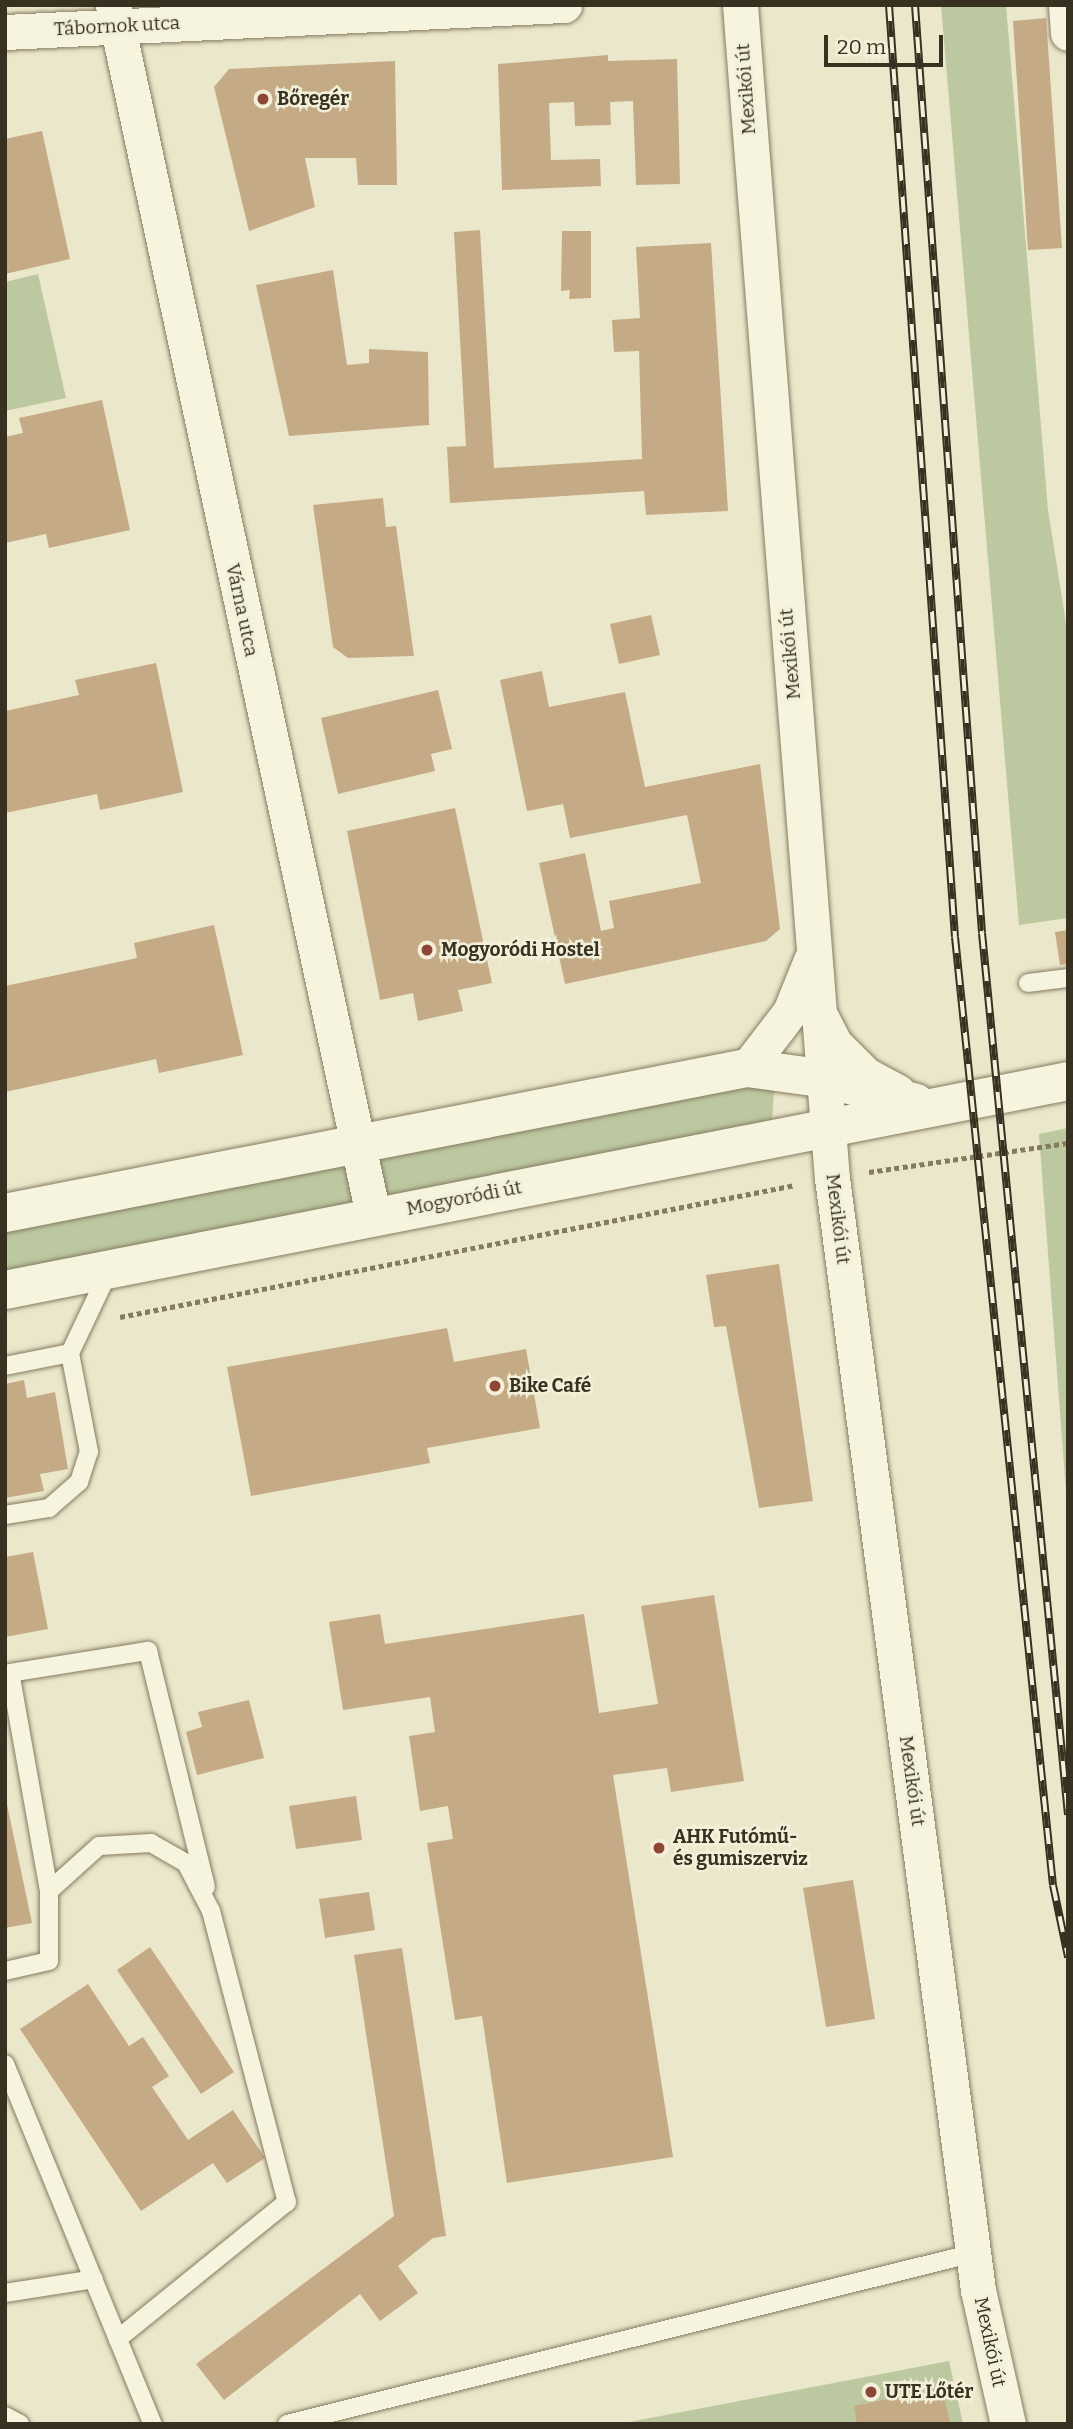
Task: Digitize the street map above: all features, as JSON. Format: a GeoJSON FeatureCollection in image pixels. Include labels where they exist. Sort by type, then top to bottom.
{"type":"FeatureCollection","features":[{"type":"Feature","properties":{"kind":"street","name":"Tábornok utca"},"geometry":{"type":"LineString","coordinates":[[5,32],[115,15],[564,5]]}},
{"type":"Feature","properties":{"kind":"street","name":"Mexikói út"},"geometry":{"type":"LineString","coordinates":[[740,5],[814,953],[828,1079],[832,1178],[974,2253],[1008,2424]]}},
{"type":"Feature","properties":{"kind":"street"},"geometry":{"type":"LineString","coordinates":[[1066,5],[1068,33]]}},
{"type":"Feature","properties":{"kind":"street","name":"Várna utca"},"geometry":{"type":"LineString","coordinates":[[115,15],[373,1215]]}},
{"type":"Feature","properties":{"kind":"street"},"geometry":{"type":"LineString","coordinates":[[747,1068],[790,1012],[814,953]]}},
{"type":"Feature","properties":{"kind":"street"},"geometry":{"type":"LineString","coordinates":[[819,1013],[835,1044],[866,1075],[922,1105]]}},
{"type":"Feature","properties":{"kind":"street","name":"Mogyoródi út"},"geometry":{"type":"LineString","coordinates":[[5,1213],[747,1068],[828,1079],[922,1105]]}},
{"type":"Feature","properties":{"kind":"street","name":"Mogyoródi út"},"geometry":{"type":"LineString","coordinates":[[5,1290],[922,1105],[1068,1081]]}},
{"type":"Feature","properties":{"kind":"lane"},"geometry":{"type":"LineString","coordinates":[[1028,983],[1068,978]]}},
{"type":"Feature","properties":{"kind":"lane"},"geometry":{"type":"LineString","coordinates":[[5,1515],[49,1508],[79,1482],[89,1452],[70,1353],[110,1269]]}},
{"type":"Feature","properties":{"kind":"lane"},"geometry":{"type":"LineString","coordinates":[[5,1366],[70,1353]]}},
{"type":"Feature","properties":{"kind":"lane"},"geometry":{"type":"LineString","coordinates":[[5,1971],[49,1961],[49,1891],[10,1674],[148,1651],[286,2202],[118,2339]]}},
{"type":"Feature","properties":{"kind":"lane"},"geometry":{"type":"LineString","coordinates":[[49,1891],[99,1846],[151,1843],[186,1863],[211,1910]]}},
{"type":"Feature","properties":{"kind":"lane"},"geometry":{"type":"LineString","coordinates":[[5,2064],[153,2424]]}},
{"type":"Feature","properties":{"kind":"lane"},"geometry":{"type":"LineString","coordinates":[[287,2424],[974,2253]]}},
{"type":"Feature","properties":{"kind":"lane"},"geometry":{"type":"LineString","coordinates":[[5,2293],[94,2279]]}},
{"type":"Feature","properties":{"kind":"lane"},"geometry":{"type":"LineString","coordinates":[[5,2416],[20,2424]]}},
{"type":"Feature","properties":{"kind":"path"},"geometry":{"type":"LineString","coordinates":[[86,1323],[832,1178],[1068,1143]]}},
{"type":"Feature","properties":{"kind":"green space"},"geometry":{"type":"Polygon","coordinates":[[[941,5],[1006,5],[1048,510],[1068,636],[1068,918],[1019,925],[941,5]]]}},
{"type":"Feature","properties":{"kind":"green space"},"geometry":{"type":"Polygon","coordinates":[[[38,274],[66,398],[5,411],[5,282],[38,274]]]}},
{"type":"Feature","properties":{"kind":"green space"},"geometry":{"type":"Polygon","coordinates":[[[747,1068],[774,1092],[771,1136],[5,1290],[5,1213],[747,1068]]]}},
{"type":"Feature","properties":{"kind":"green space"},"geometry":{"type":"Polygon","coordinates":[[[1068,1128],[1068,1518],[1039,1134],[1068,1128]]]}},
{"type":"Feature","properties":{"kind":"green space","name":"UTE Lőtér"},"geometry":{"type":"Polygon","coordinates":[[[949,2361],[963,2424],[624,2423],[949,2361]]]}},
{"type":"Feature","properties":{"kind":"building"},"geometry":{"type":"Polygon","coordinates":[[[1046,18],[1062,248],[1028,250],[1013,21],[1046,18]]]}},
{"type":"Feature","properties":{"kind":"building"},"geometry":{"type":"Polygon","coordinates":[[[608,55],[608,61],[677,59],[680,184],[636,185],[633,101],[610,102],[611,125],[575,126],[574,102],[549,103],[551,160],[600,159],[601,186],[502,190],[498,64],[608,55]]]}},
{"type":"Feature","properties":{"kind":"building"},"geometry":{"type":"Polygon","coordinates":[[[395,61],[397,185],[358,185],[356,158],[305,158],[315,207],[249,231],[214,87],[229,69],[395,61]]]}},
{"type":"Feature","properties":{"kind":"building"},"geometry":{"type":"Polygon","coordinates":[[[42,131],[70,259],[5,274],[5,139],[42,131]]]}},
{"type":"Feature","properties":{"kind":"building"},"geometry":{"type":"Polygon","coordinates":[[[480,230],[494,468],[642,459],[639,351],[614,352],[612,320],[640,318],[636,247],[711,243],[728,511],[646,515],[644,491],[450,503],[447,447],[466,446],[454,232],[480,230]]]}},
{"type":"Feature","properties":{"kind":"building"},"geometry":{"type":"Polygon","coordinates":[[[562,231],[591,231],[591,298],[569,299],[570,290],[561,291],[562,231]]]}},
{"type":"Feature","properties":{"kind":"building"},"geometry":{"type":"Polygon","coordinates":[[[333,270],[347,365],[369,363],[369,349],[428,352],[429,425],[289,436],[256,285],[333,270]]]}},
{"type":"Feature","properties":{"kind":"building"},"geometry":{"type":"Polygon","coordinates":[[[102,400],[130,530],[49,548],[46,534],[5,543],[5,437],[23,433],[19,418],[102,400]]]}},
{"type":"Feature","properties":{"kind":"building"},"geometry":{"type":"Polygon","coordinates":[[[383,498],[386,527],[396,526],[414,656],[348,658],[333,647],[313,505],[383,498]]]}},
{"type":"Feature","properties":{"kind":"building"},"geometry":{"type":"Polygon","coordinates":[[[651,615],[660,655],[619,664],[610,624],[651,615]]]}},
{"type":"Feature","properties":{"kind":"building"},"geometry":{"type":"Polygon","coordinates":[[[156,663],[183,792],[100,810],[97,794],[5,813],[5,711],[79,695],[75,680],[156,663]]]}},
{"type":"Feature","properties":{"kind":"building"},"geometry":{"type":"Polygon","coordinates":[[[542,671],[549,707],[625,692],[645,787],[760,764],[780,929],[766,941],[565,984],[539,863],[585,853],[601,931],[614,928],[609,901],[701,883],[687,815],[570,838],[563,804],[527,811],[500,680],[542,671]]]}},
{"type":"Feature","properties":{"kind":"building"},"geometry":{"type":"Polygon","coordinates":[[[438,690],[452,749],[431,754],[435,771],[338,794],[321,718],[438,690]]]}},
{"type":"Feature","properties":{"kind":"building"},"geometry":{"type":"Polygon","coordinates":[[[455,808],[492,983],[458,990],[463,1011],[418,1021],[413,993],[380,1000],[347,831],[455,808]]]}},
{"type":"Feature","properties":{"kind":"building"},"geometry":{"type":"Polygon","coordinates":[[[214,925],[243,1055],[159,1073],[156,1059],[5,1092],[5,986],[137,958],[134,943],[214,925]]]}},
{"type":"Feature","properties":{"kind":"building"},"geometry":{"type":"Polygon","coordinates":[[[1068,930],[1068,964],[1060,965],[1055,932],[1068,930]]]}},
{"type":"Feature","properties":{"kind":"building"},"geometry":{"type":"Polygon","coordinates":[[[779,1264],[813,1501],[759,1508],[726,1326],[714,1327],[706,1275],[779,1264]]]}},
{"type":"Feature","properties":{"kind":"building"},"geometry":{"type":"Polygon","coordinates":[[[447,1328],[454,1362],[526,1349],[540,1428],[427,1448],[430,1463],[251,1496],[227,1367],[447,1328]]]}},
{"type":"Feature","properties":{"kind":"building"},"geometry":{"type":"Polygon","coordinates":[[[24,1380],[27,1398],[55,1392],[68,1469],[40,1474],[44,1491],[5,1498],[5,1384],[24,1380]]]}},
{"type":"Feature","properties":{"kind":"building"},"geometry":{"type":"Polygon","coordinates":[[[33,1552],[48,1629],[5,1637],[5,1557],[33,1552]]]}},
{"type":"Feature","properties":{"kind":"building"},"geometry":{"type":"Polygon","coordinates":[[[714,1595],[744,1781],[671,1792],[667,1768],[613,1775],[673,2157],[507,2183],[482,2016],[455,2020],[427,1843],[453,1839],[448,1806],[420,1811],[409,1736],[435,1732],[430,1697],[343,1710],[329,1622],[380,1614],[385,1644],[584,1614],[599,1713],[658,1704],[641,1606],[714,1595]]]}},
{"type":"Feature","properties":{"kind":"building"},"geometry":{"type":"Polygon","coordinates":[[[249,1700],[264,1758],[197,1775],[186,1732],[202,1727],[198,1712],[249,1700]]]}},
{"type":"Feature","properties":{"kind":"building"},"geometry":{"type":"Polygon","coordinates":[[[5,1795],[32,1923],[5,1928],[5,1795]]]}},
{"type":"Feature","properties":{"kind":"building"},"geometry":{"type":"Polygon","coordinates":[[[356,1796],[362,1840],[296,1849],[289,1806],[356,1796]]]}},
{"type":"Feature","properties":{"kind":"building"},"geometry":{"type":"Polygon","coordinates":[[[853,1880],[875,2019],[826,2027],[803,1888],[853,1880]]]}},
{"type":"Feature","properties":{"kind":"building"},"geometry":{"type":"Polygon","coordinates":[[[369,1892],[375,1930],[325,1938],[319,1899],[369,1892]]]}},
{"type":"Feature","properties":{"kind":"building"},"geometry":{"type":"Polygon","coordinates":[[[150,1947],[234,2072],[201,2094],[117,1970],[150,1947]]]}},
{"type":"Feature","properties":{"kind":"building"},"geometry":{"type":"Polygon","coordinates":[[[402,1948],[446,2236],[433,2238],[398,2266],[418,2293],[380,2321],[360,2294],[224,2400],[196,2364],[394,2216],[354,1955],[402,1948]]]}},
{"type":"Feature","properties":{"kind":"building"},"geometry":{"type":"Polygon","coordinates":[[[88,1984],[129,2046],[143,2037],[169,2076],[152,2087],[188,2140],[233,2110],[265,2158],[227,2183],[213,2163],[141,2211],[20,2029],[88,1984]]]}},
{"type":"Feature","properties":{"kind":"building"},"geometry":{"type":"Polygon","coordinates":[[[942,2388],[950,2424],[857,2424],[854,2406],[942,2388]]]}},
{"type":"Feature","properties":{"kind":"railway"},"geometry":{"type":"LineString","coordinates":[[889,5],[955,937],[1053,1885],[1068,1957]]}},
{"type":"Feature","properties":{"kind":"railway"},"geometry":{"type":"LineString","coordinates":[[915,5],[982,933],[1068,1815]]}},
{"type":"Feature","properties":{"kind":"place","name":"Bőregér"},"geometry":{"type":"Point","coordinates":[263,99]}},
{"type":"Feature","properties":{"kind":"place","name":"Mogyoródi Hostel"},"geometry":{"type":"Point","coordinates":[427,950]}},
{"type":"Feature","properties":{"kind":"place","name":"Bike Café"},"geometry":{"type":"Point","coordinates":[495,1386]}},
{"type":"Feature","properties":{"kind":"place","name":"AHK Futómű- és gumiszerviz"},"geometry":{"type":"Point","coordinates":[659,1848]}},
{"type":"Feature","properties":{"kind":"place","name":"UTE Lőtér"},"geometry":{"type":"Point","coordinates":[871,2392]}}]}
